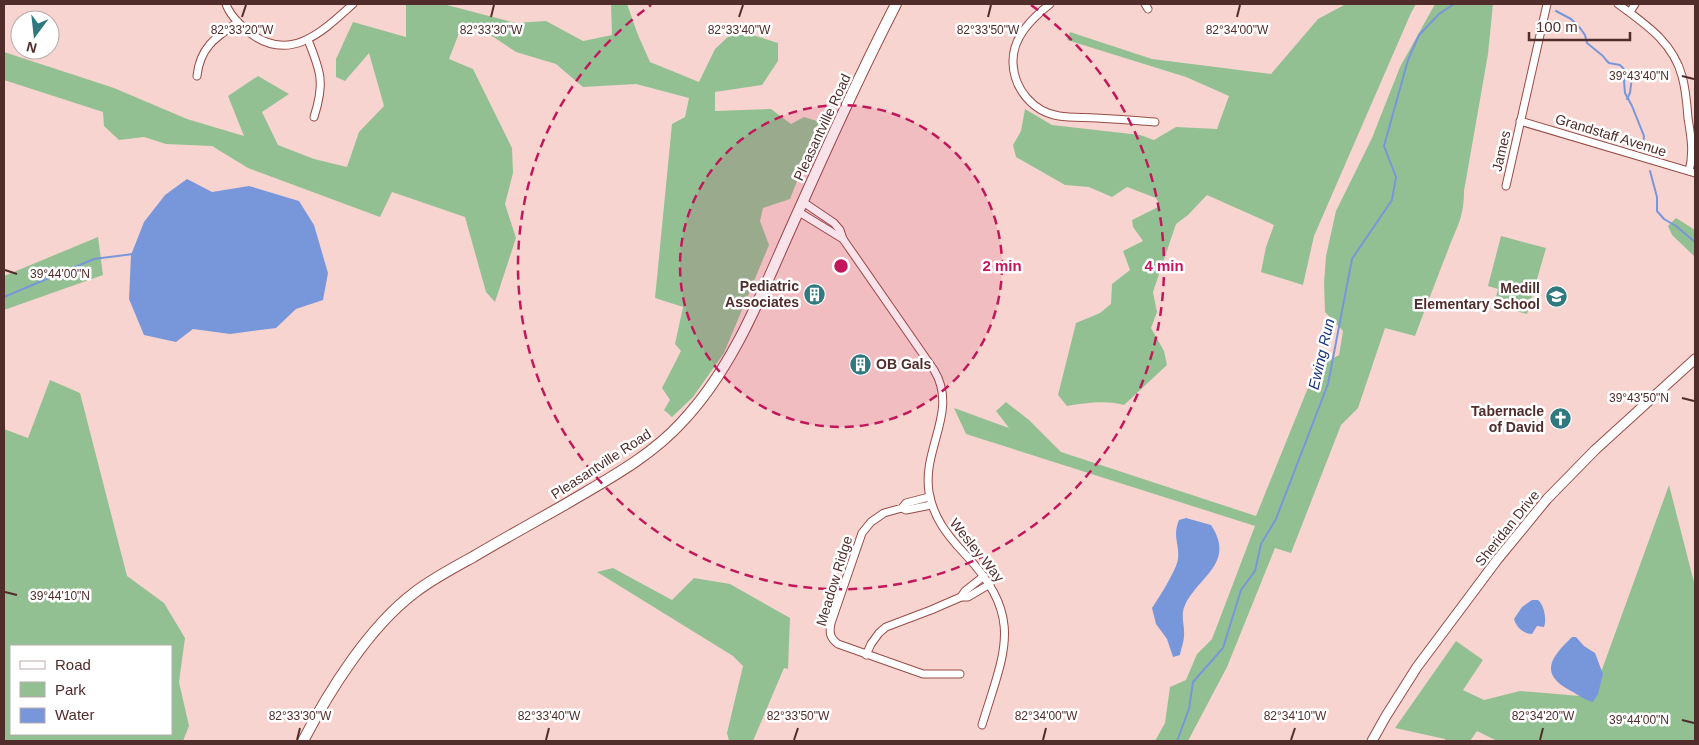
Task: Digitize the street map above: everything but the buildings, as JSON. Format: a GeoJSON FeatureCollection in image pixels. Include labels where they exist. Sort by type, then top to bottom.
{"type":"FeatureCollection","features":[{"type":"Feature","properties":{"kind":"main road","name":"Pleasantville Road"},"geometry":{"type":"LineString","coordinates":[[303,741],[319,710],[341,676],[384,621],[403,602],[436,578],[639,460],[655,448],[683,421],[709,389],[731,356],[745,329],[844,109],[896,4]]}},
{"type":"Feature","properties":{"kind":"street"},"geometry":{"type":"LineString","coordinates":[[226,4],[238,22],[254,35],[268,42],[284,45],[308,40],[325,29],[354,4]]}},
{"type":"Feature","properties":{"kind":"street"},"geometry":{"type":"LineString","coordinates":[[1050,4],[1022,32],[1014,49],[1013,69],[1015,79],[1025,96],[1040,109],[1060,116],[1155,122]]}},
{"type":"Feature","properties":{"kind":"street","name":"James"},"geometry":{"type":"LineString","coordinates":[[1506,186],[1547,4]]}},
{"type":"Feature","properties":{"kind":"street"},"geometry":{"type":"LineString","coordinates":[[1618,4],[1644,23],[1666,43],[1680,68],[1685,88],[1691,136],[1692,172]]}},
{"type":"Feature","properties":{"kind":"street"},"geometry":{"type":"LineString","coordinates":[[1630,12],[1635,4]]}},
{"type":"Feature","properties":{"kind":"street"},"geometry":{"type":"LineString","coordinates":[[197,76],[204,50],[218,36],[238,22]]}},
{"type":"Feature","properties":{"kind":"street"},"geometry":{"type":"LineString","coordinates":[[308,40],[321,78],[320,94],[314,117]]}},
{"type":"Feature","properties":{"kind":"street","name":"Grandstaff Avenue"},"geometry":{"type":"LineString","coordinates":[[1520,121],[1692,172]]}},
{"type":"Feature","properties":{"kind":"street","name":"Wesley Way"},"geometry":{"type":"LineString","coordinates":[[801,207],[834,223],[840,230],[844,239],[934,370],[940,382],[943,396],[942,414],[928,467],[930,501],[948,537],[990,584],[1004,617],[1005,642],[999,671],[982,725]]}},
{"type":"Feature","properties":{"kind":"street","name":"Sheridan Drive"},"geometry":{"type":"LineString","coordinates":[[1372,741],[1417,666],[1497,560],[1547,499],[1595,450],[1695,358]]}},
{"type":"Feature","properties":{"kind":"street","name":"Meadow Ridge"},"geometry":{"type":"LineString","coordinates":[[930,501],[906,503],[902,508],[884,514],[871,522],[862,533],[829,631],[832,640],[838,644],[923,674],[960,674]]}},
{"type":"Feature","properties":{"kind":"street"},"geometry":{"type":"LineString","coordinates":[[961,597],[965,591],[984,576]]}},
{"type":"Feature","properties":{"kind":"street"},"geometry":{"type":"LineString","coordinates":[[866,655],[871,644],[886,627],[961,597],[968,597],[990,584]]}},
{"type":"Feature","properties":{"kind":"green space"},"geometry":{"type":"Polygon","coordinates":[[[406,4],[443,4],[516,23],[546,21],[583,41],[612,35],[611,4],[627,4],[650,62],[699,82],[715,49],[731,34],[756,36],[778,43],[778,61],[762,85],[715,92],[715,111],[771,109],[791,124],[804,117],[820,122],[790,199],[763,208],[760,221],[769,245],[724,353],[693,397],[672,417],[664,410],[670,400],[662,388],[681,351],[675,344],[683,307],[655,298],[672,124],[685,117],[689,98],[636,84],[583,87],[556,64],[516,52],[492,36],[461,28],[449,59],[473,69],[512,148],[513,173],[505,204],[516,238],[495,302],[486,292],[465,217],[392,192],[380,217],[248,168],[212,146],[166,144],[144,137],[119,140],[104,126],[103,112],[4,80],[4,52],[10,54],[10,60],[28,60],[114,88],[187,119],[244,136],[228,96],[258,76],[289,94],[262,112],[278,145],[314,159],[347,167],[359,132],[384,106],[369,53],[345,81],[336,77],[336,59],[353,22],[406,37],[406,4]]]}},
{"type":"Feature","properties":{"kind":"green space"},"geometry":{"type":"Polygon","coordinates":[[[1346,4],[1416,4],[1314,236],[1303,285],[1261,272],[1266,247],[1274,225],[1207,195],[1188,215],[1176,224],[1153,292],[1157,312],[1151,328],[1164,351],[1167,365],[1124,405],[1103,402],[1067,406],[1058,395],[1076,323],[1100,313],[1111,304],[1112,284],[1130,270],[1123,251],[1143,241],[1133,227],[1132,220],[1160,206],[1156,198],[1127,187],[1112,197],[1089,187],[1065,185],[1016,157],[1013,145],[1021,131],[1025,109],[1052,125],[1140,135],[1154,140],[1176,127],[1217,129],[1229,96],[1186,77],[1067,40],[1070,32],[1152,59],[1271,74],[1318,19],[1346,4]]]}},
{"type":"Feature","properties":{"kind":"green space"},"geometry":{"type":"Polygon","coordinates":[[[1435,4],[1493,4],[1488,54],[1464,191],[1463,208],[1457,228],[1415,336],[1385,328],[1358,408],[1341,425],[1291,553],[1275,548],[1227,667],[1188,741],[1155,741],[1165,723],[1170,687],[1186,680],[1197,654],[1212,639],[1255,526],[966,434],[954,408],[1009,428],[996,411],[1006,402],[1029,420],[1061,452],[1256,516],[1316,368],[1339,355],[1343,331],[1325,312],[1324,283],[1326,256],[1336,211],[1372,138],[1400,67],[1435,4]]]}},
{"type":"Feature","properties":{"kind":"green space"},"geometry":{"type":"Polygon","coordinates":[[[1676,218],[1695,230],[1695,257],[1672,235],[1668,226],[1676,218]]]}},
{"type":"Feature","properties":{"kind":"green space"},"geometry":{"type":"Polygon","coordinates":[[[1501,236],[1546,248],[1527,314],[1494,305],[1498,289],[1488,286],[1501,236]]]}},
{"type":"Feature","properties":{"kind":"green space"},"geometry":{"type":"Polygon","coordinates":[[[98,237],[103,275],[4,310],[4,276],[98,237]]]}},
{"type":"Feature","properties":{"kind":"green space"},"geometry":{"type":"Polygon","coordinates":[[[50,380],[80,393],[127,576],[164,603],[185,638],[179,682],[189,726],[183,741],[4,741],[4,429],[28,438],[50,380]]]}},
{"type":"Feature","properties":{"kind":"green space"},"geometry":{"type":"Polygon","coordinates":[[[1669,485],[1695,586],[1695,741],[1497,741],[1477,731],[1470,741],[1445,741],[1445,739],[1395,728],[1456,641],[1483,660],[1463,690],[1484,700],[1520,691],[1592,697],[1669,485]]]}},
{"type":"Feature","properties":{"kind":"green space"},"geometry":{"type":"Polygon","coordinates":[[[613,568],[672,600],[694,578],[730,584],[790,618],[788,669],[784,668],[753,741],[729,741],[727,733],[743,666],[733,656],[597,572],[613,568]]]}},
{"type":"Feature","properties":{"kind":"water"},"geometry":{"type":"Polygon","coordinates":[[[187,179],[212,192],[249,186],[299,201],[314,225],[328,273],[323,300],[296,309],[276,328],[230,334],[193,329],[176,342],[144,335],[129,299],[131,255],[144,222],[165,195],[187,179]]]}},
{"type":"Feature","properties":{"kind":"water"},"geometry":{"type":"Polygon","coordinates":[[[1186,518],[1211,525],[1218,538],[1219,549],[1213,568],[1185,605],[1183,613],[1183,643],[1180,655],[1173,657],[1167,639],[1156,624],[1152,608],[1177,564],[1176,531],[1179,520],[1186,518]]]}},
{"type":"Feature","properties":{"kind":"water"},"geometry":{"type":"Polygon","coordinates":[[[1532,600],[1540,602],[1545,620],[1544,627],[1537,626],[1532,634],[1521,630],[1514,619],[1522,607],[1532,600]]]}},
{"type":"Feature","properties":{"kind":"water"},"geometry":{"type":"Polygon","coordinates":[[[1572,637],[1576,637],[1584,646],[1595,653],[1603,674],[1598,694],[1593,702],[1584,699],[1561,685],[1551,672],[1551,666],[1558,652],[1572,637]]]}},
{"type":"Feature","properties":{"kind":"waterway","name":"Ewing Run"},"geometry":{"type":"LineString","coordinates":[[1177,741],[1189,709],[1193,682],[1223,648],[1241,590],[1255,571],[1261,544],[1276,519],[1328,384],[1352,259],[1392,200],[1396,177],[1384,146],[1408,60],[1419,35],[1439,14],[1454,4]]}},
{"type":"Feature","properties":{"kind":"waterway","name":"Ewing Run"},"geometry":{"type":"LineString","coordinates":[[1556,11],[1571,19],[1585,35],[1587,43],[1609,63],[1620,65],[1629,74],[1624,81],[1625,93],[1644,136],[1643,145]]}},
{"type":"Feature","properties":{"kind":"waterway"},"geometry":{"type":"LineString","coordinates":[[1627,99],[1630,93],[1632,77],[1629,74]]}},
{"type":"Feature","properties":{"kind":"waterway","name":"Ewing Run"},"geometry":{"type":"LineString","coordinates":[[1650,171],[1657,197],[1657,211],[1664,219],[1676,226],[1695,242]]}},
{"type":"Feature","properties":{"kind":"waterway"},"geometry":{"type":"LineString","coordinates":[[4,297],[94,259],[133,254]]}},
{"type":"Feature","properties":{"kind":"place","name":"Pediatric Associates"},"geometry":{"type":"Point","coordinates":[815,294]}},
{"type":"Feature","properties":{"kind":"place","name":"Medill Elementary School"},"geometry":{"type":"Point","coordinates":[1556,296]}},
{"type":"Feature","properties":{"kind":"place","name":"OB Gals"},"geometry":{"type":"Point","coordinates":[860,364]}},
{"type":"Feature","properties":{"kind":"place","name":"Tabernacle of David"},"geometry":{"type":"Point","coordinates":[1560,419]}}]}
